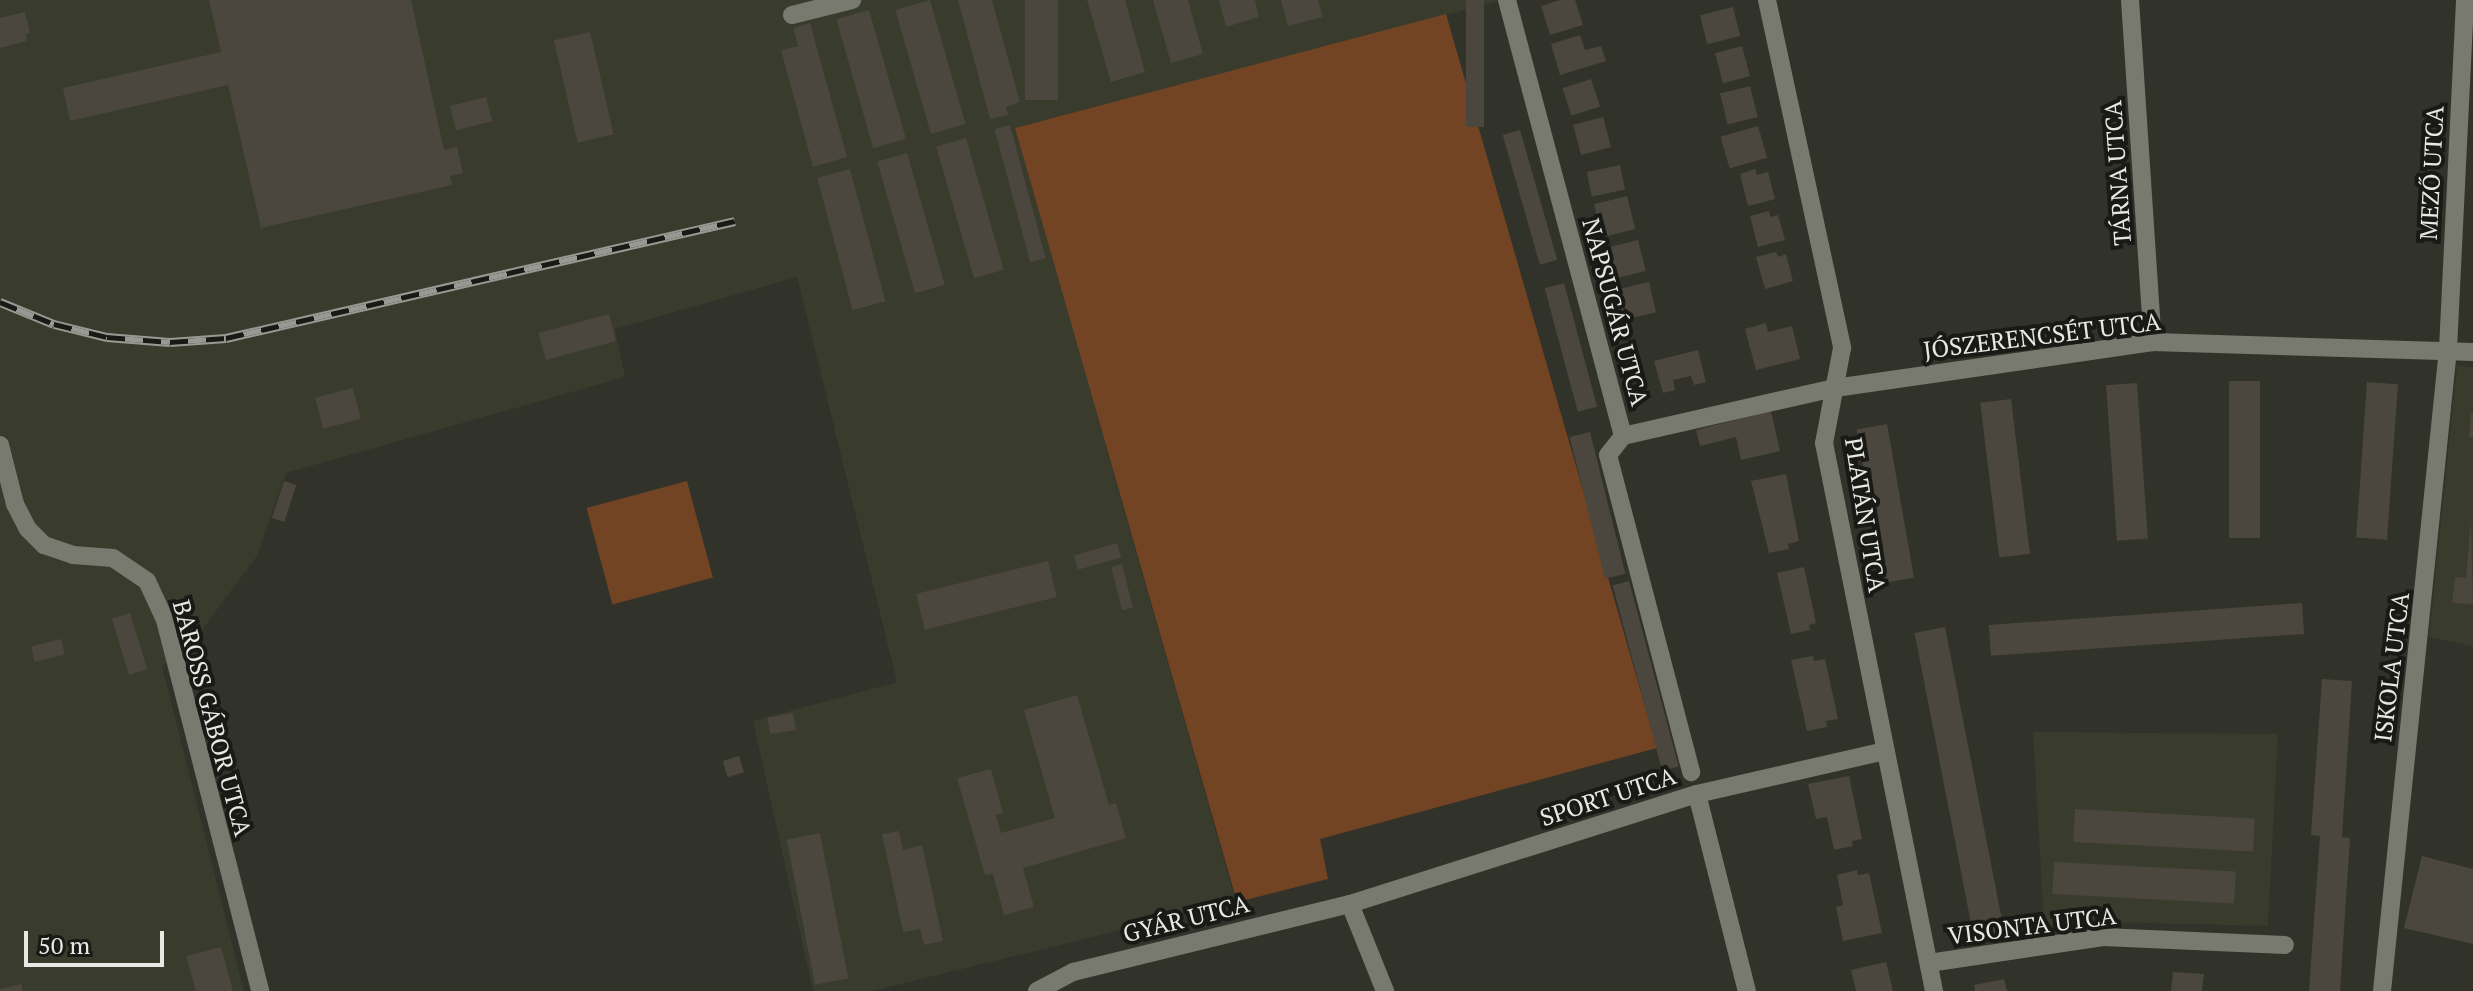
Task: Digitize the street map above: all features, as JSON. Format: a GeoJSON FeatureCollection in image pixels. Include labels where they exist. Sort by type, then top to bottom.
{"type":"FeatureCollection","features":[{"type":"Feature","properties":{"kind":"street"},"geometry":{"type":"LineString","coordinates":[[792,15],[852,0]]}},
{"type":"Feature","properties":{"kind":"street","name":"NAPSUGÁR UTCA"},"geometry":{"type":"LineString","coordinates":[[1507,0],[1623,436],[1608,455],[1691,772]]}},
{"type":"Feature","properties":{"kind":"street","name":"PLATÁN UTCA"},"geometry":{"type":"LineString","coordinates":[[1767,0],[1842,348],[1824,443],[1934,991]]}},
{"type":"Feature","properties":{"kind":"street","name":"TÁRNA UTCA"},"geometry":{"type":"LineString","coordinates":[[2130,0],[2153,342]]}},
{"type":"Feature","properties":{"kind":"street","name":"MEZŐ UTCA"},"geometry":{"type":"LineString","coordinates":[[2448,349],[2465,0]]}},
{"type":"Feature","properties":{"kind":"street","name":"JÓSZERENCSÉT UTCA"},"geometry":{"type":"LineString","coordinates":[[1623,436],[1835,388],[2153,342],[2473,352]]}},
{"type":"Feature","properties":{"kind":"street","name":"ISKOLA UTCA"},"geometry":{"type":"LineString","coordinates":[[2382,991],[2448,349]]}},
{"type":"Feature","properties":{"kind":"street","name":"BAROSS GÁBOR UTCA"},"geometry":{"type":"LineString","coordinates":[[0,445],[15,504],[28,529],[44,545],[73,555],[113,558],[147,581],[165,620],[260,991]]}},
{"type":"Feature","properties":{"kind":"street","name":"SPORT UTCA"},"geometry":{"type":"LineString","coordinates":[[1350,904],[1697,794],[1885,751]]}},
{"type":"Feature","properties":{"kind":"street"},"geometry":{"type":"LineString","coordinates":[[1697,794],[1747,991]]}},
{"type":"Feature","properties":{"kind":"street"},"geometry":{"type":"LineString","coordinates":[[1350,904],[1385,991]]}},
{"type":"Feature","properties":{"kind":"street","name":"GYÁR UTCA"},"geometry":{"type":"LineString","coordinates":[[1037,991],[1073,972],[1350,904]]}},
{"type":"Feature","properties":{"kind":"street","name":"VISONTA UTCA"},"geometry":{"type":"LineString","coordinates":[[1929,963],[2103,937],[2285,945]]}},
{"type":"Feature","properties":{"kind":"shaded area"},"geometry":{"type":"Polygon","coordinates":[[[0,0],[1504,0],[1015,128],[1236,902],[872,991],[813,991],[753,721],[897,682],[797,277],[615,329],[625,377],[286,473],[257,556],[187,650],[162,666],[244,991],[0,991],[0,0]]]}},
{"type":"Feature","properties":{"kind":"shaded area"},"geometry":{"type":"Polygon","coordinates":[[[1446,14],[1657,748],[1320,839],[1328,879],[1237,902],[1015,128],[1446,14]]]}},
{"type":"Feature","properties":{"kind":"shaded area"},"geometry":{"type":"Polygon","coordinates":[[[2457,365],[2473,367],[2473,646],[2429,637],[2457,365]]]}},
{"type":"Feature","properties":{"kind":"shaded area"},"geometry":{"type":"Polygon","coordinates":[[[687,481],[713,578],[612,605],[587,508],[687,481]]]}},
{"type":"Feature","properties":{"kind":"shaded area"},"geometry":{"type":"Polygon","coordinates":[[[2033,732],[2278,734],[2268,926],[2103,922],[2044,925],[2033,732]]]}},
{"type":"Feature","properties":{"kind":"building"},"geometry":{"type":"Polygon","coordinates":[[[209,0],[411,0],[444,150],[457,147],[463,173],[450,176],[452,185],[261,228],[228,85],[70,121],[63,88],[221,52],[209,0]]]}},
{"type":"Feature","properties":{"kind":"building"},"geometry":{"type":"Polygon","coordinates":[[[930,0],[966,124],[931,134],[895,10],[930,0]]]}},
{"type":"Feature","properties":{"kind":"building"},"geometry":{"type":"Polygon","coordinates":[[[958,0],[992,0],[1020,102],[1006,107],[1008,115],[990,119],[958,0]]]}},
{"type":"Feature","properties":{"kind":"building"},"geometry":{"type":"Polygon","coordinates":[[[1025,0],[1058,0],[1058,100],[1025,100],[1025,0]]]}},
{"type":"Feature","properties":{"kind":"building"},"geometry":{"type":"Polygon","coordinates":[[[1087,0],[1125,0],[1145,72],[1111,82],[1087,0]]]}},
{"type":"Feature","properties":{"kind":"building"},"geometry":{"type":"Polygon","coordinates":[[[1153,0],[1188,0],[1203,54],[1171,63],[1153,0]]]}},
{"type":"Feature","properties":{"kind":"building"},"geometry":{"type":"Polygon","coordinates":[[[1219,0],[1255,0],[1259,17],[1226,27],[1219,0]]]}},
{"type":"Feature","properties":{"kind":"building"},"geometry":{"type":"Polygon","coordinates":[[[1281,0],[1318,0],[1323,17],[1288,26],[1281,0]]]}},
{"type":"Feature","properties":{"kind":"building"},"geometry":{"type":"Polygon","coordinates":[[[1466,0],[1484,0],[1484,127],[1466,127],[1466,0]]]}},
{"type":"Feature","properties":{"kind":"building"},"geometry":{"type":"Polygon","coordinates":[[[1560,0],[1575,0],[1583,25],[1550,35],[1541,6],[1560,0]]]}},
{"type":"Feature","properties":{"kind":"building"},"geometry":{"type":"Polygon","coordinates":[[[1733,7],[1740,36],[1707,44],[1700,15],[1733,7]]]}},
{"type":"Feature","properties":{"kind":"building"},"geometry":{"type":"Polygon","coordinates":[[[869,10],[906,139],[873,148],[836,19],[869,10]]]}},
{"type":"Feature","properties":{"kind":"building"},"geometry":{"type":"Polygon","coordinates":[[[25,12],[30,33],[26,34],[27,41],[0,48],[0,18],[25,12]]]}},
{"type":"Feature","properties":{"kind":"building"},"geometry":{"type":"Polygon","coordinates":[[[810,23],[847,157],[813,167],[781,50],[798,46],[793,28],[810,23]]]}},
{"type":"Feature","properties":{"kind":"building"},"geometry":{"type":"Polygon","coordinates":[[[590,32],[614,134],[578,143],[554,40],[590,32]]]}},
{"type":"Feature","properties":{"kind":"building"},"geometry":{"type":"Polygon","coordinates":[[[1580,35],[1585,50],[1601,46],[1606,61],[1560,75],[1551,44],[1580,35]]]}},
{"type":"Feature","properties":{"kind":"building"},"geometry":{"type":"Polygon","coordinates":[[[1742,46],[1750,76],[1723,83],[1715,53],[1742,46]]]}},
{"type":"Feature","properties":{"kind":"building"},"geometry":{"type":"Polygon","coordinates":[[[1591,79],[1600,107],[1571,116],[1562,88],[1591,79]]]}},
{"type":"Feature","properties":{"kind":"building"},"geometry":{"type":"Polygon","coordinates":[[[1750,86],[1758,117],[1728,125],[1720,93],[1750,86]]]}},
{"type":"Feature","properties":{"kind":"building"},"geometry":{"type":"Polygon","coordinates":[[[486,97],[492,121],[456,130],[450,106],[486,97]]]}},
{"type":"Feature","properties":{"kind":"building"},"geometry":{"type":"Polygon","coordinates":[[[1603,117],[1611,147],[1581,155],[1573,125],[1603,117]]]}},
{"type":"Feature","properties":{"kind":"building"},"geometry":{"type":"Polygon","coordinates":[[[1010,125],[1046,258],[1030,262],[995,129],[1010,125]]]}},
{"type":"Feature","properties":{"kind":"building"},"geometry":{"type":"Polygon","coordinates":[[[1758,126],[1767,158],[1730,168],[1721,137],[1758,126]]]}},
{"type":"Feature","properties":{"kind":"building"},"geometry":{"type":"Polygon","coordinates":[[[1520,130],[1557,260],[1540,265],[1503,135],[1520,130]]]}},
{"type":"Feature","properties":{"kind":"building"},"geometry":{"type":"Polygon","coordinates":[[[966,138],[1004,270],[974,278],[936,147],[966,138]]]}},
{"type":"Feature","properties":{"kind":"building"},"geometry":{"type":"Polygon","coordinates":[[[907,153],[945,285],[915,293],[877,162],[907,153]]]}},
{"type":"Feature","properties":{"kind":"building"},"geometry":{"type":"Polygon","coordinates":[[[1620,165],[1625,189],[1592,197],[1587,172],[1620,165]]]}},
{"type":"Feature","properties":{"kind":"building"},"geometry":{"type":"Polygon","coordinates":[[[850,169],[885,301],[853,310],[817,178],[850,169]]]}},
{"type":"Feature","properties":{"kind":"building"},"geometry":{"type":"Polygon","coordinates":[[[1755,169],[1757,175],[1768,172],[1775,199],[1748,206],[1740,174],[1755,169]]]}},
{"type":"Feature","properties":{"kind":"building"},"geometry":{"type":"Polygon","coordinates":[[[1627,196],[1635,229],[1602,237],[1594,204],[1627,196]]]}},
{"type":"Feature","properties":{"kind":"building"},"geometry":{"type":"Polygon","coordinates":[[[1769,211],[1770,217],[1778,215],[1785,240],[1758,247],[1750,216],[1769,211]]]}},
{"type":"Feature","properties":{"kind":"building"},"geometry":{"type":"Polygon","coordinates":[[[1638,240],[1646,271],[1616,279],[1608,247],[1638,240]]]}},
{"type":"Feature","properties":{"kind":"building"},"geometry":{"type":"Polygon","coordinates":[[[1776,252],[1778,257],[1786,254],[1793,281],[1765,289],[1756,257],[1776,252]]]}},
{"type":"Feature","properties":{"kind":"building"},"geometry":{"type":"Polygon","coordinates":[[[1649,282],[1656,312],[1624,320],[1617,289],[1649,282]]]}},
{"type":"Feature","properties":{"kind":"building"},"geometry":{"type":"Polygon","coordinates":[[[1564,283],[1597,407],[1578,412],[1545,288],[1564,283]]]}},
{"type":"Feature","properties":{"kind":"building"},"geometry":{"type":"Polygon","coordinates":[[[609,314],[616,341],[546,360],[538,333],[609,314]]]}},
{"type":"Feature","properties":{"kind":"building"},"geometry":{"type":"Polygon","coordinates":[[[1766,323],[1768,332],[1792,326],[1800,359],[1756,370],[1745,329],[1766,323]]]}},
{"type":"Feature","properties":{"kind":"building"},"geometry":{"type":"Polygon","coordinates":[[[1698,350],[1706,382],[1694,385],[1691,376],[1673,380],[1675,390],[1663,393],[1654,361],[1698,350]]]}},
{"type":"Feature","properties":{"kind":"building"},"geometry":{"type":"Polygon","coordinates":[[[2229,381],[2260,381],[2260,538],[2229,538],[2229,381]]]}},
{"type":"Feature","properties":{"kind":"building"},"geometry":{"type":"Polygon","coordinates":[[[2367,382],[2398,384],[2387,540],[2356,538],[2367,382]]]}},
{"type":"Feature","properties":{"kind":"building"},"geometry":{"type":"Polygon","coordinates":[[[2137,383],[2148,539],[2117,541],[2106,385],[2137,383]]]}},
{"type":"Feature","properties":{"kind":"building"},"geometry":{"type":"Polygon","coordinates":[[[353,388],[361,419],[323,428],[315,397],[353,388]]]}},
{"type":"Feature","properties":{"kind":"building"},"geometry":{"type":"Polygon","coordinates":[[[2011,399],[2030,554],[1999,558],[1980,403],[2011,399]]]}},
{"type":"Feature","properties":{"kind":"building"},"geometry":{"type":"Polygon","coordinates":[[[1771,411],[1780,451],[1741,460],[1736,437],[1700,446],[1696,430],[1771,411]]]}},
{"type":"Feature","properties":{"kind":"building"},"geometry":{"type":"Polygon","coordinates":[[[2473,414],[2473,438],[2469,437],[2473,414]]]}},
{"type":"Feature","properties":{"kind":"building"},"geometry":{"type":"Polygon","coordinates":[[[1887,424],[1914,578],[1884,583],[1856,429],[1887,424]]]}},
{"type":"Feature","properties":{"kind":"building"},"geometry":{"type":"Polygon","coordinates":[[[1590,432],[1625,574],[1605,579],[1570,437],[1590,432]]]}},
{"type":"Feature","properties":{"kind":"building"},"geometry":{"type":"Polygon","coordinates":[[[1786,474],[1799,541],[1788,544],[1789,549],[1769,553],[1751,481],[1786,474]]]}},
{"type":"Feature","properties":{"kind":"building"},"geometry":{"type":"Polygon","coordinates":[[[284,481],[296,485],[284,522],[272,518],[284,481]]]}},
{"type":"Feature","properties":{"kind":"building"},"geometry":{"type":"Polygon","coordinates":[[[2471,520],[2473,604],[2452,603],[2455,577],[2466,578],[2471,520]]]}},
{"type":"Feature","properties":{"kind":"building"},"geometry":{"type":"Polygon","coordinates":[[[1117,543],[1121,557],[1078,570],[1074,555],[1117,543]]]}},
{"type":"Feature","properties":{"kind":"building"},"geometry":{"type":"Polygon","coordinates":[[[1048,561],[1057,597],[925,630],[916,594],[1048,561]]]}},
{"type":"Feature","properties":{"kind":"building"},"geometry":{"type":"Polygon","coordinates":[[[1122,564],[1133,608],[1122,610],[1111,567],[1122,564]]]}},
{"type":"Feature","properties":{"kind":"building"},"geometry":{"type":"Polygon","coordinates":[[[1804,567],[1816,623],[1809,625],[1810,630],[1791,634],[1777,573],[1804,567]]]}},
{"type":"Feature","properties":{"kind":"building"},"geometry":{"type":"Polygon","coordinates":[[[1629,581],[1679,766],[1662,771],[1613,585],[1629,581]]]}},
{"type":"Feature","properties":{"kind":"building"},"geometry":{"type":"Polygon","coordinates":[[[2302,603],[2304,634],[1991,656],[1989,625],[2302,603]]]}},
{"type":"Feature","properties":{"kind":"building"},"geometry":{"type":"Polygon","coordinates":[[[130,613],[147,669],[129,675],[112,619],[130,613]]]}},
{"type":"Feature","properties":{"kind":"building"},"geometry":{"type":"Polygon","coordinates":[[[1945,627],[2005,934],[1974,940],[1915,633],[1945,627]]]}},
{"type":"Feature","properties":{"kind":"building"},"geometry":{"type":"Polygon","coordinates":[[[61,639],[65,655],[35,662],[31,646],[61,639]]]}},
{"type":"Feature","properties":{"kind":"building"},"geometry":{"type":"Polygon","coordinates":[[[1813,656],[1814,661],[1825,659],[1838,719],[1826,721],[1827,727],[1807,731],[1791,660],[1813,656]]]}},
{"type":"Feature","properties":{"kind":"building"},"geometry":{"type":"Polygon","coordinates":[[[2322,679],[2352,681],[2342,837],[2350,838],[2340,991],[2309,991],[2320,836],[2311,835],[2322,679]]]}},
{"type":"Feature","properties":{"kind":"building"},"geometry":{"type":"Polygon","coordinates":[[[1077,695],[1109,805],[1116,803],[1126,838],[1023,868],[1034,907],[1004,915],[993,874],[985,875],[957,778],[991,769],[1003,813],[996,815],[1001,833],[1055,818],[1024,710],[1077,695]]]}},
{"type":"Feature","properties":{"kind":"building"},"geometry":{"type":"Polygon","coordinates":[[[793,713],[796,730],[770,734],[767,718],[793,713]]]}},
{"type":"Feature","properties":{"kind":"building"},"geometry":{"type":"Polygon","coordinates":[[[739,756],[744,772],[728,777],[723,761],[739,756]]]}},
{"type":"Feature","properties":{"kind":"building"},"geometry":{"type":"Polygon","coordinates":[[[1849,776],[1862,839],[1852,841],[1853,846],[1834,850],[1827,817],[1816,819],[1808,784],[1849,776]]]}},
{"type":"Feature","properties":{"kind":"building"},"geometry":{"type":"Polygon","coordinates":[[[2075,809],[2255,818],[2253,851],[2073,842],[2075,809]]]}},
{"type":"Feature","properties":{"kind":"building"},"geometry":{"type":"Polygon","coordinates":[[[899,831],[903,850],[922,845],[943,941],[924,945],[920,929],[903,932],[882,834],[899,831]]]}},
{"type":"Feature","properties":{"kind":"building"},"geometry":{"type":"Polygon","coordinates":[[[820,833],[848,978],[815,985],[787,839],[820,833]]]}},
{"type":"Feature","properties":{"kind":"building"},"geometry":{"type":"Polygon","coordinates":[[[2422,856],[2473,869],[2473,944],[2404,928],[2422,856]]]}},
{"type":"Feature","properties":{"kind":"building"},"geometry":{"type":"Polygon","coordinates":[[[2054,862],[2236,872],[2234,903],[2052,894],[2054,862]]]}},
{"type":"Feature","properties":{"kind":"building"},"geometry":{"type":"Polygon","coordinates":[[[1857,870],[1858,875],[1869,873],[1882,933],[1843,941],[1836,907],[1843,905],[1837,875],[1857,870]]]}},
{"type":"Feature","properties":{"kind":"building"},"geometry":{"type":"Polygon","coordinates":[[[221,947],[233,991],[196,991],[186,956],[221,947]]]}},
{"type":"Feature","properties":{"kind":"building"},"geometry":{"type":"Polygon","coordinates":[[[1886,962],[1893,991],[1856,991],[1851,970],[1886,962]]]}},
{"type":"Feature","properties":{"kind":"building"},"geometry":{"type":"Polygon","coordinates":[[[2173,972],[2204,974],[2202,991],[2171,991],[2173,972]]]}},
{"type":"Feature","properties":{"kind":"building"},"geometry":{"type":"Polygon","coordinates":[[[2004,979],[2007,991],[1975,991],[1974,985],[2004,979]]]}},
{"type":"Feature","properties":{"kind":"building"},"geometry":{"type":"Polygon","coordinates":[[[21,984],[23,991],[0,991],[0,989],[21,984]]]}},
{"type":"Feature","properties":{"kind":"railway"},"geometry":{"type":"LineString","coordinates":[[0,302],[54,324],[107,337],[170,342],[226,338],[735,221]]}}]}
